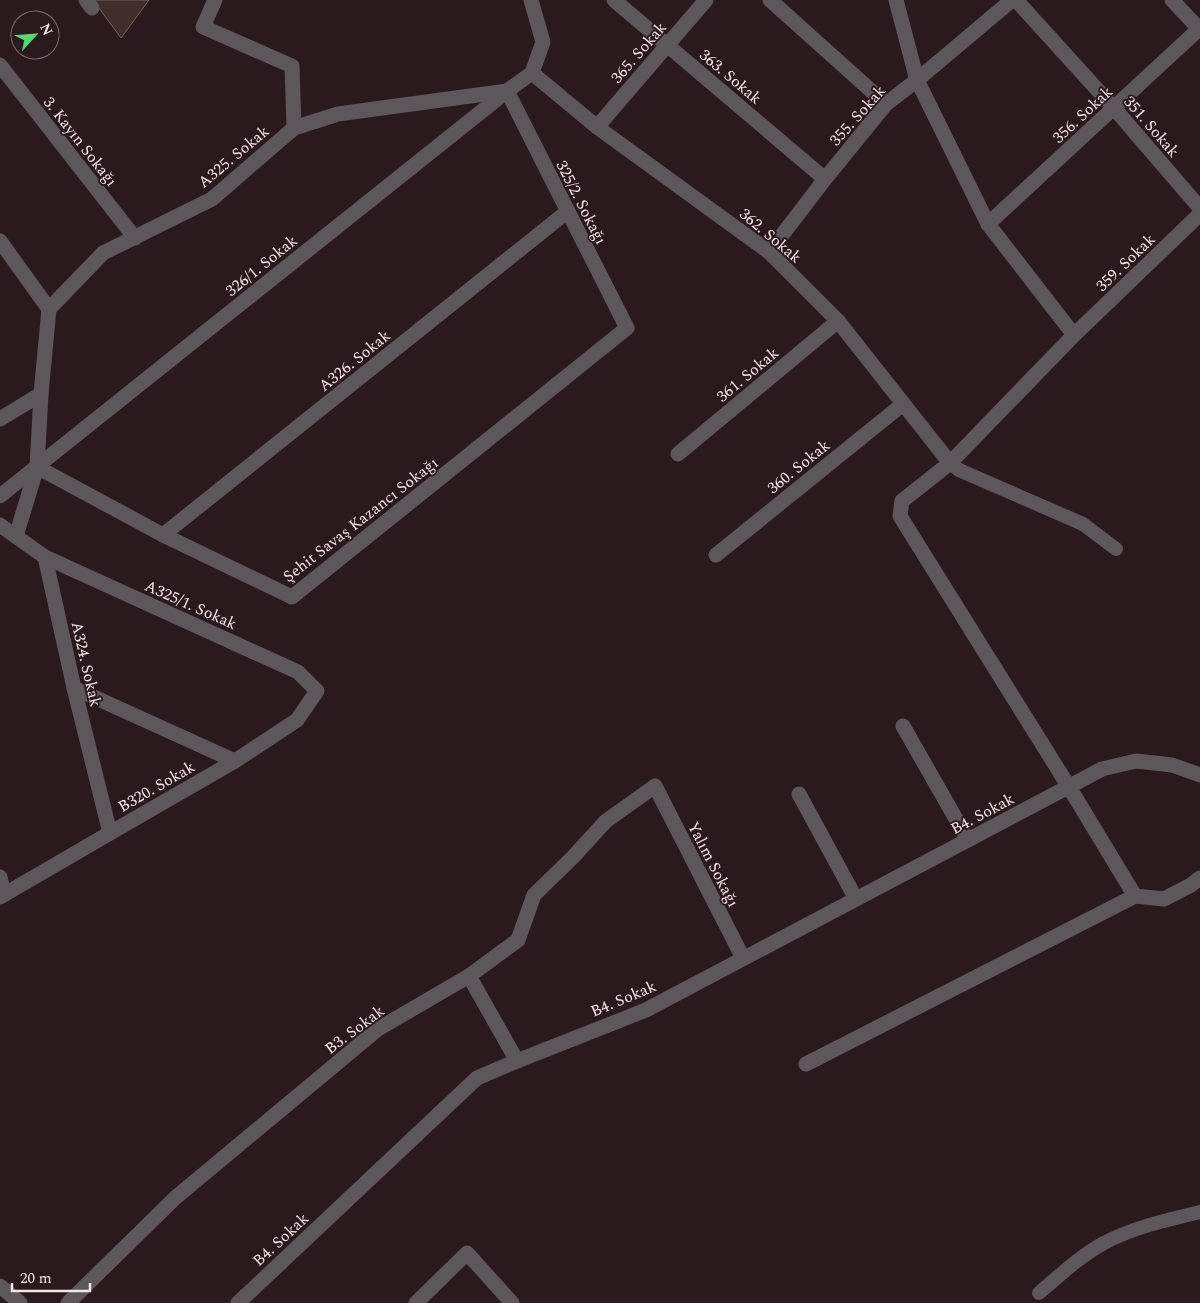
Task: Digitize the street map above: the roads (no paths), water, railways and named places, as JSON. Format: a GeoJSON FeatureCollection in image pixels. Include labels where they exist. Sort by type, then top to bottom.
{"type":"FeatureCollection","features":[{"type":"Feature","properties":{"kind":"street"},"geometry":{"type":"LineString","coordinates":[[216,0],[203,27],[292,66],[294,128]]}},
{"type":"Feature","properties":{"kind":"street"},"geometry":{"type":"LineString","coordinates":[[531,0],[543,42],[532,73]]}},
{"type":"Feature","properties":{"kind":"street","name":"363. Sokak"},"geometry":{"type":"LineString","coordinates":[[614,0],[825,178]]}},
{"type":"Feature","properties":{"kind":"street","name":"365. Sokak"},"geometry":{"type":"LineString","coordinates":[[597,127],[706,0]]}},
{"type":"Feature","properties":{"kind":"street"},"geometry":{"type":"LineString","coordinates":[[770,0],[886,104]]}},
{"type":"Feature","properties":{"kind":"street"},"geometry":{"type":"LineString","coordinates":[[896,0],[917,80],[988,224],[1074,336]]}},
{"type":"Feature","properties":{"kind":"street","name":"355. Sokak"},"geometry":{"type":"LineString","coordinates":[[769,252],[825,178],[886,104],[1012,0]]}},
{"type":"Feature","properties":{"kind":"street","name":"351. Sokak"},"geometry":{"type":"LineString","coordinates":[[1016,0],[1114,108],[1200,208]]}},
{"type":"Feature","properties":{"kind":"street"},"geometry":{"type":"LineString","coordinates":[[1172,0],[1200,29]]}},
{"type":"Feature","properties":{"kind":"street","name":"356. Sokak"},"geometry":{"type":"LineString","coordinates":[[988,224],[1200,29]]}},
{"type":"Feature","properties":{"kind":"street","name":"3. Kayın Sokağı"},"geometry":{"type":"LineString","coordinates":[[0,65],[135,238]]}},
{"type":"Feature","properties":{"kind":"street","name":"A325. Sokak"},"geometry":{"type":"LineString","coordinates":[[49,309],[103,253],[212,199],[294,128],[338,114],[507,91],[532,73]]}},
{"type":"Feature","properties":{"kind":"street","name":"362. Sokak"},"geometry":{"type":"LineString","coordinates":[[532,73],[597,127],[769,252],[838,321],[950,463]]}},
{"type":"Feature","properties":{"kind":"street","name":"325/2. Sokağı"},"geometry":{"type":"LineString","coordinates":[[507,91],[627,328]]}},
{"type":"Feature","properties":{"kind":"street","name":"326/1. Sokak"},"geometry":{"type":"LineString","coordinates":[[37,467],[507,91]]}},
{"type":"Feature","properties":{"kind":"street","name":"A326. Sokak"},"geometry":{"type":"LineString","coordinates":[[162,535],[568,212]]}},
{"type":"Feature","properties":{"kind":"street","name":"359. Sokak"},"geometry":{"type":"LineString","coordinates":[[950,463],[1074,336],[1200,214]]}},
{"type":"Feature","properties":{"kind":"street"},"geometry":{"type":"LineString","coordinates":[[2,247],[49,309],[41,394],[37,467],[16,536]]}},
{"type":"Feature","properties":{"kind":"street","name":"361. Sokak"},"geometry":{"type":"LineString","coordinates":[[678,454],[838,321]]}},
{"type":"Feature","properties":{"kind":"street","name":"Şehit Savaş Kazancı Sokağı"},"geometry":{"type":"LineString","coordinates":[[37,467],[162,535],[292,597],[627,328]]}},
{"type":"Feature","properties":{"kind":"street"},"geometry":{"type":"LineString","coordinates":[[0,419],[41,394]]}},
{"type":"Feature","properties":{"kind":"street","name":"360. Sokak"},"geometry":{"type":"LineString","coordinates":[[716,555],[903,404]]}},
{"type":"Feature","properties":{"kind":"street"},"geometry":{"type":"LineString","coordinates":[[950,463],[902,501],[900,516],[1135,896]]}},
{"type":"Feature","properties":{"kind":"street"},"geometry":{"type":"LineString","coordinates":[[0,496],[37,467]]}},
{"type":"Feature","properties":{"kind":"street"},"geometry":{"type":"LineString","coordinates":[[0,525],[45,557]]}},
{"type":"Feature","properties":{"kind":"street","name":"A324. Sokak"},"geometry":{"type":"LineString","coordinates":[[45,557],[74,688],[110,832]]}},
{"type":"Feature","properties":{"kind":"street","name":"A325/1. Sokak"},"geometry":{"type":"LineString","coordinates":[[45,557],[298,672],[317,691]]}},
{"type":"Feature","properties":{"kind":"street"},"geometry":{"type":"LineString","coordinates":[[74,688],[235,761]]}},
{"type":"Feature","properties":{"kind":"street","name":"B320. Sokak"},"geometry":{"type":"LineString","coordinates":[[2,896],[235,761],[297,720],[317,691]]}},
{"type":"Feature","properties":{"kind":"street"},"geometry":{"type":"LineString","coordinates":[[903,726],[968,840]]}},
{"type":"Feature","properties":{"kind":"street","name":"B4. Sokak"},"geometry":{"type":"LineString","coordinates":[[238,1303],[477,1078],[517,1060],[646,1010],[1102,769],[1136,761],[1172,764],[1200,775]]}},
{"type":"Feature","properties":{"kind":"street","name":"Yalım Sokağı"},"geometry":{"type":"LineString","coordinates":[[655,786],[743,958]]}},
{"type":"Feature","properties":{"kind":"street","name":"B3. Sokak"},"geometry":{"type":"LineString","coordinates":[[68,1303],[175,1198],[378,1029],[469,976],[518,940],[534,895],[606,821],[655,786]]}},
{"type":"Feature","properties":{"kind":"street"},"geometry":{"type":"LineString","coordinates":[[799,794],[856,899]]}},
{"type":"Feature","properties":{"kind":"street"},"geometry":{"type":"LineString","coordinates":[[0,877],[2,896]]}},
{"type":"Feature","properties":{"kind":"street"},"geometry":{"type":"LineString","coordinates":[[806,1064],[1135,896],[1164,899],[1191,885],[1200,878]]}},
{"type":"Feature","properties":{"kind":"street"},"geometry":{"type":"LineString","coordinates":[[469,976],[517,1060]]}},
{"type":"Feature","properties":{"kind":"street"},"geometry":{"type":"LineString","coordinates":[[416,1303],[467,1252],[512,1303]]}},
{"type":"Feature","properties":{"kind":"street"},"geometry":{"type":"LineString","coordinates":[[0,1286],[20,1303]]}},
{"type":"Feature","properties":{"kind":"lane"},"geometry":{"type":"LineString","coordinates":[[950,463],[958,470],[1083,524],[1116,549]]}},
{"type":"Feature","properties":{"kind":"lane"},"geometry":{"type":"LineString","coordinates":[[1039,1293],[1076,1262],[1102,1244],[1150,1224],[1200,1212]]}}]}
